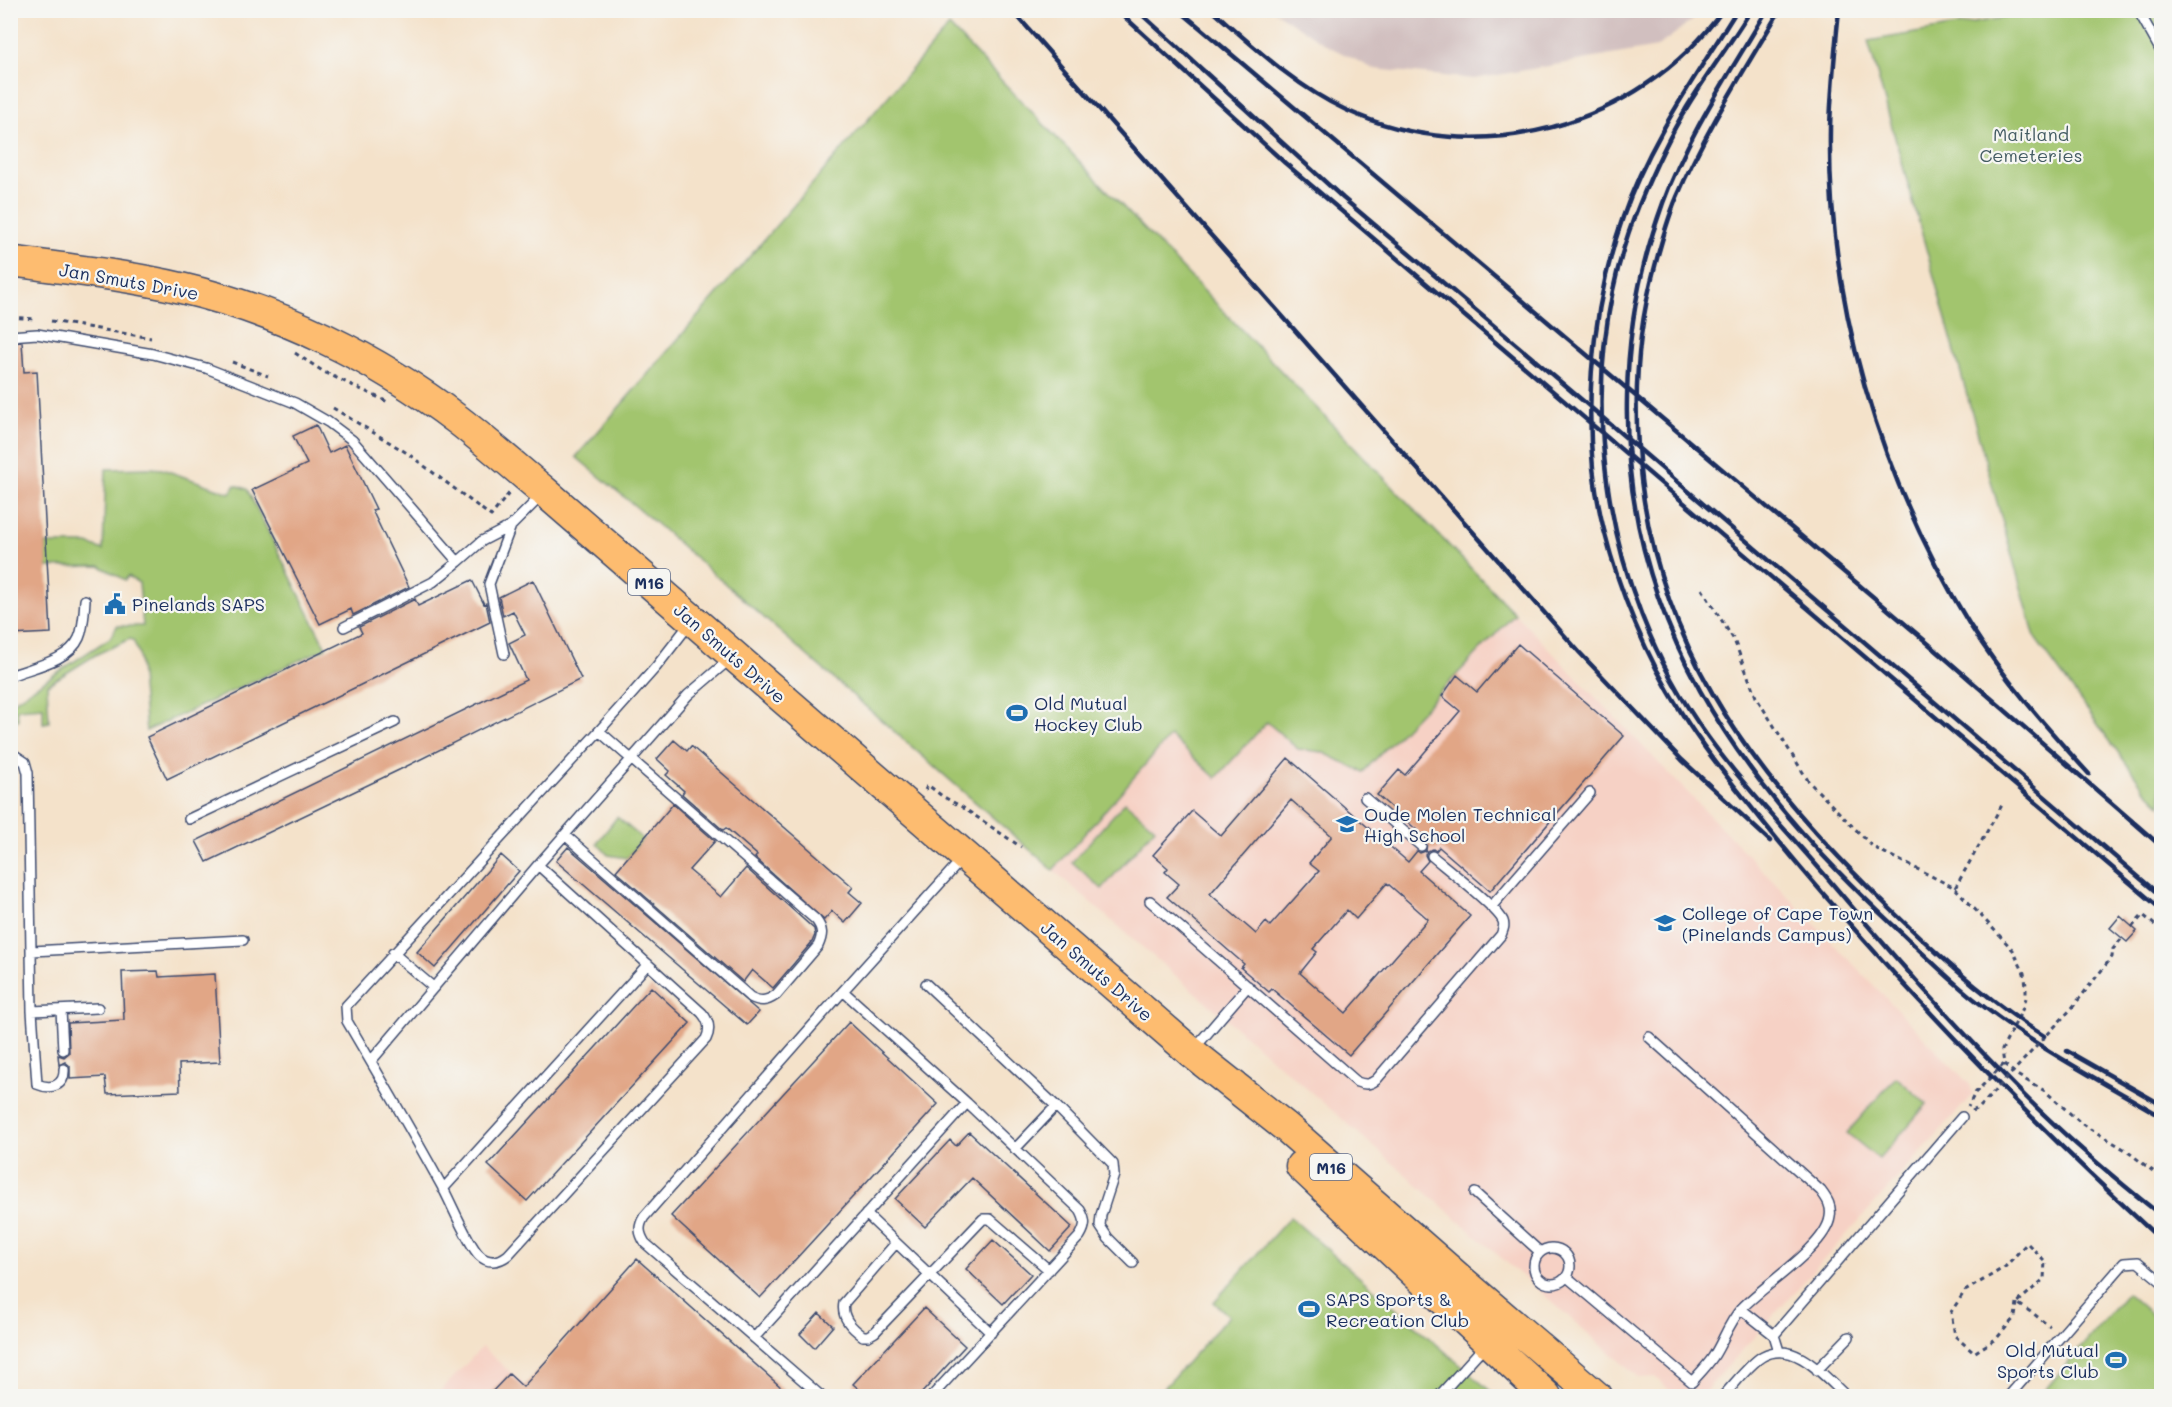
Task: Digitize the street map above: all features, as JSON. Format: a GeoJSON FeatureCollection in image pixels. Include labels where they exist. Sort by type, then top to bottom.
{"type":"FeatureCollection","features":[{"type":"Feature","properties":{"kind":"main road","name":"Jan Smuts Drive"},"geometry":{"type":"LineString","coordinates":[[10,261],[101,273],[183,288],[233,303],[301,328],[371,363],[420,393],[474,433],[539,498],[693,620],[1196,1057],[1287,1128],[1456,1277],[1596,1396]]}},
{"type":"Feature","properties":{"kind":"main road","name":"Jan Smuts Drive"},"geometry":{"type":"LineString","coordinates":[[1196,1057],[1279,1146],[1545,1396]]}},
{"type":"Feature","properties":{"kind":"lane"},"geometry":{"type":"LineString","coordinates":[[1928,10],[1937,13],[1956,10]]}},
{"type":"Feature","properties":{"kind":"lane"},"geometry":{"type":"LineString","coordinates":[[2138,10],[2162,53]]}},
{"type":"Feature","properties":{"kind":"lane"},"geometry":{"type":"LineString","coordinates":[[10,336],[38,334],[153,354],[206,368],[295,403],[328,422],[352,440],[458,562]]}},
{"type":"Feature","properties":{"kind":"lane"},"geometry":{"type":"LineString","coordinates":[[344,627],[433,582],[482,541],[511,526],[539,498]]}},
{"type":"Feature","properties":{"kind":"lane"},"geometry":{"type":"LineString","coordinates":[[504,654],[489,584],[511,526]]}},
{"type":"Feature","properties":{"kind":"lane"},"geometry":{"type":"LineString","coordinates":[[10,676],[61,656],[72,648],[81,631],[85,600]]}},
{"type":"Feature","properties":{"kind":"lane"},"geometry":{"type":"LineString","coordinates":[[538,865],[706,1017],[709,1029],[706,1039],[504,1258],[493,1261],[486,1260],[476,1252],[443,1189],[347,1021],[346,1006],[599,731],[693,620]]}},
{"type":"Feature","properties":{"kind":"lane"},"geometry":{"type":"LineString","coordinates":[[371,1061],[538,865],[688,695],[734,656]]}},
{"type":"Feature","properties":{"kind":"lane"},"geometry":{"type":"LineString","coordinates":[[189,819],[395,722]]}},
{"type":"Feature","properties":{"kind":"lane"},"geometry":{"type":"LineString","coordinates":[[565,835],[750,997],[758,1001],[768,1000],[776,995],[818,946],[822,937],[822,928],[816,920],[599,731]]}},
{"type":"Feature","properties":{"kind":"lane"},"geometry":{"type":"LineString","coordinates":[[10,752],[25,762],[28,773],[32,1011],[37,1084],[40,1086],[58,1085],[65,1077],[64,1069]]}},
{"type":"Feature","properties":{"kind":"lane"},"geometry":{"type":"LineString","coordinates":[[1491,907],[1590,793]]}},
{"type":"Feature","properties":{"kind":"lane"},"geometry":{"type":"LineString","coordinates":[[1365,798],[1421,846]]}},
{"type":"Feature","properties":{"kind":"lane"},"geometry":{"type":"LineString","coordinates":[[821,1396],[645,1243],[640,1235],[639,1225],[964,856]]}},
{"type":"Feature","properties":{"kind":"lane"},"geometry":{"type":"LineString","coordinates":[[1150,901],[1357,1082],[1370,1084],[1376,1080],[1501,935],[1504,928],[1503,922],[1491,907],[1432,856]]}},
{"type":"Feature","properties":{"kind":"lane"},"geometry":{"type":"LineString","coordinates":[[32,951],[243,940]]}},
{"type":"Feature","properties":{"kind":"lane"},"geometry":{"type":"LineString","coordinates":[[393,953],[433,987]]}},
{"type":"Feature","properties":{"kind":"lane"},"geometry":{"type":"LineString","coordinates":[[443,1189],[648,964]]}},
{"type":"Feature","properties":{"kind":"lane"},"geometry":{"type":"LineString","coordinates":[[926,984],[1056,1106],[1113,1164],[1114,1175],[1101,1215],[1100,1226],[1108,1238],[1133,1263]]}},
{"type":"Feature","properties":{"kind":"lane"},"geometry":{"type":"LineString","coordinates":[[1196,1057],[1248,986]]}},
{"type":"Feature","properties":{"kind":"lane"},"geometry":{"type":"LineString","coordinates":[[843,991],[967,1103],[1080,1210],[1084,1218],[1085,1228],[1080,1236],[932,1396]]}},
{"type":"Feature","properties":{"kind":"lane"},"geometry":{"type":"LineString","coordinates":[[32,1011],[98,1008]]}},
{"type":"Feature","properties":{"kind":"lane"},"geometry":{"type":"LineString","coordinates":[[61,1010],[63,1050]]}},
{"type":"Feature","properties":{"kind":"lane"},"geometry":{"type":"LineString","coordinates":[[1567,1277],[1692,1382],[1713,1358],[1741,1309],[1813,1245],[1825,1230],[1830,1217],[1829,1203],[1821,1191],[1649,1036]]}},
{"type":"Feature","properties":{"kind":"lane"},"geometry":{"type":"LineString","coordinates":[[754,1338],[967,1103]]}},
{"type":"Feature","properties":{"kind":"lane"},"geometry":{"type":"LineString","coordinates":[[1015,1149],[1056,1106]]}},
{"type":"Feature","properties":{"kind":"lane"},"geometry":{"type":"LineString","coordinates":[[1774,1335],[1962,1117]]}},
{"type":"Feature","properties":{"kind":"lane"},"geometry":{"type":"LineString","coordinates":[[1475,1193],[1540,1252]]}},
{"type":"Feature","properties":{"kind":"lane"},"geometry":{"type":"LineString","coordinates":[[866,1214],[991,1333]]}},
{"type":"Feature","properties":{"kind":"lane"},"geometry":{"type":"LineString","coordinates":[[897,1243],[844,1303],[844,1316],[864,1336],[875,1332],[979,1222],[986,1218],[1049,1270]]}},
{"type":"Feature","properties":{"kind":"lane"},"geometry":{"type":"LineString","coordinates":[[1550,1248],[1560,1250],[1568,1257],[1570,1267],[1567,1277],[1558,1283],[1548,1284],[1539,1279],[1534,1270],[1534,1260],[1540,1252],[1550,1248]]}},
{"type":"Feature","properties":{"kind":"lane"},"geometry":{"type":"LineString","coordinates":[[2009,1396],[2124,1263],[2138,1262],[2162,1282]]}},
{"type":"Feature","properties":{"kind":"lane"},"geometry":{"type":"LineString","coordinates":[[1741,1309],[1774,1335],[1779,1351]]}},
{"type":"Feature","properties":{"kind":"lane"},"geometry":{"type":"LineString","coordinates":[[1817,1370],[1849,1337]]}},
{"type":"Feature","properties":{"kind":"lane"},"geometry":{"type":"LineString","coordinates":[[1439,1396],[1487,1342]]}},
{"type":"Feature","properties":{"kind":"lane"},"geometry":{"type":"LineString","coordinates":[[1723,1396],[1762,1356],[1779,1351],[1797,1354],[1846,1396]]}},
{"type":"Feature","properties":{"kind":"path"},"geometry":{"type":"LineString","coordinates":[[290,349],[316,367],[399,408]]}},
{"type":"Feature","properties":{"kind":"path"},"geometry":{"type":"LineString","coordinates":[[491,516],[514,486],[539,498]]}},
{"type":"Feature","properties":{"kind":"path"},"geometry":{"type":"LineString","coordinates":[[1702,590],[1734,640],[1756,698],[1809,782],[1873,847],[1955,888],[2013,950],[2024,973],[2026,985],[2024,1008],[2002,1050],[2004,1064],[2017,1075],[2045,1091],[2082,1124],[2124,1149],[2162,1178]]}},
{"type":"Feature","properties":{"kind":"path"},"geometry":{"type":"LineString","coordinates":[[924,791],[928,785],[1021,847]]}},
{"type":"Feature","properties":{"kind":"path"},"geometry":{"type":"LineString","coordinates":[[1955,888],[2002,805]]}},
{"type":"Feature","properties":{"kind":"path"},"geometry":{"type":"LineString","coordinates":[[2132,927],[2143,915],[2162,931]]}},
{"type":"Feature","properties":{"kind":"path"},"geometry":{"type":"LineString","coordinates":[[1980,1107],[2072,1008],[2112,957],[2113,949],[2122,938]]}},
{"type":"Feature","properties":{"kind":"path"},"geometry":{"type":"LineString","coordinates":[[1962,1117],[1975,1094],[2004,1064]]}},
{"type":"Feature","properties":{"kind":"path"},"geometry":{"type":"LineString","coordinates":[[2027,1243],[2046,1261],[2044,1279],[2017,1303],[2015,1317],[1997,1338],[1974,1353],[1955,1336],[1951,1312],[1965,1291],[2006,1267],[2027,1243]]}},
{"type":"Feature","properties":{"kind":"path"},"geometry":{"type":"LineString","coordinates":[[2017,1303],[2061,1336]]}},
{"type":"Feature","properties":{"kind":"shaded area"},"geometry":{"type":"Polygon","coordinates":[[[1274,11],[1705,11],[1657,47],[1474,79],[1374,69],[1328,46],[1274,11]]]}},
{"type":"Feature","properties":{"kind":"shaded area"},"geometry":{"type":"Polygon","coordinates":[[[1515,614],[1970,1085],[1973,1094],[1701,1396],[1676,1396],[1655,1377],[1639,1378],[1053,870],[1170,736],[1267,722],[1298,749],[1322,752],[1363,771],[1515,614]]]}},
{"type":"Feature","properties":{"kind":"shaded area"},"geometry":{"type":"Polygon","coordinates":[[[482,1347],[537,1396],[436,1396],[482,1347]]]}},
{"type":"Feature","properties":{"kind":"green space","name":"Maitland Cemeteries"},"geometry":{"type":"Polygon","coordinates":[[[2043,11],[2161,11],[2161,805],[2144,788],[2035,638],[1868,41],[2043,11]]]}},
{"type":"Feature","properties":{"kind":"green space"},"geometry":{"type":"Polygon","coordinates":[[[949,26],[1515,614],[1363,772],[1322,752],[1298,749],[1267,722],[1216,778],[1170,736],[1053,870],[652,520],[576,457],[949,26]]]}},
{"type":"Feature","properties":{"kind":"green space"},"geometry":{"type":"Polygon","coordinates":[[[106,469],[162,469],[230,493],[235,485],[247,489],[326,648],[146,731],[139,654],[133,640],[130,639],[97,654],[47,685],[49,722],[43,723],[43,707],[17,709],[18,720],[11,719],[11,703],[110,638],[117,626],[143,626],[139,583],[128,576],[125,580],[100,566],[47,567],[46,544],[88,544],[103,550],[106,469]]]}},
{"type":"Feature","properties":{"kind":"green space"},"geometry":{"type":"Polygon","coordinates":[[[1125,802],[1155,828],[1102,889],[1072,862],[1125,802]]]}},
{"type":"Feature","properties":{"kind":"green space"},"geometry":{"type":"Polygon","coordinates":[[[617,817],[643,839],[627,858],[608,855],[597,843],[617,817]]]}},
{"type":"Feature","properties":{"kind":"green space"},"geometry":{"type":"Polygon","coordinates":[[[1896,1077],[1927,1104],[1879,1159],[1847,1133],[1896,1077]]]}},
{"type":"Feature","properties":{"kind":"green space","name":"SAPS Sports & Recreation Club"},"geometry":{"type":"Polygon","coordinates":[[[1290,1217],[1496,1396],[1157,1396],[1229,1316],[1214,1302],[1290,1217]]]}},
{"type":"Feature","properties":{"kind":"green space","name":"Old Mutual Sports Club"},"geometry":{"type":"Polygon","coordinates":[[[2127,1293],[2161,1323],[2161,1396],[2040,1396],[2127,1293]]]}},
{"type":"Feature","properties":{"kind":"building"},"geometry":{"type":"Polygon","coordinates":[[[22,342],[24,372],[37,371],[51,633],[10,635],[10,343],[22,342]]]}},
{"type":"Feature","properties":{"kind":"building"},"geometry":{"type":"Polygon","coordinates":[[[316,425],[329,453],[345,445],[376,509],[372,510],[409,587],[353,615],[351,609],[320,624],[252,490],[307,464],[293,436],[316,425]]]}},
{"type":"Feature","properties":{"kind":"building"},"geometry":{"type":"Polygon","coordinates":[[[472,580],[484,604],[486,603],[490,622],[167,779],[147,737],[362,633],[359,627],[415,599],[418,606],[472,580]]]}},
{"type":"Feature","properties":{"kind":"building"},"geometry":{"type":"Polygon","coordinates":[[[533,580],[581,679],[207,862],[196,841],[526,680],[509,643],[525,635],[513,611],[503,616],[499,597],[533,580]]]}},
{"type":"Feature","properties":{"kind":"building"},"geometry":{"type":"Polygon","coordinates":[[[1518,644],[1624,736],[1490,891],[1439,847],[1436,851],[1433,849],[1427,851],[1425,855],[1428,861],[1419,871],[1470,916],[1349,1055],[1272,989],[1269,992],[1241,968],[1244,964],[1167,897],[1179,884],[1165,872],[1168,868],[1153,855],[1192,811],[1221,836],[1288,758],[1408,862],[1417,851],[1420,853],[1426,851],[1427,839],[1377,795],[1399,770],[1405,775],[1460,711],[1442,696],[1457,675],[1477,692],[1518,644]],[[1291,800],[1210,894],[1256,934],[1266,922],[1270,926],[1319,871],[1309,863],[1332,836],[1291,800]],[[1387,883],[1356,919],[1347,910],[1313,949],[1317,952],[1300,973],[1346,1013],[1428,919],[1387,883]]]}},
{"type":"Feature","properties":{"kind":"building"},"geometry":{"type":"Polygon","coordinates":[[[674,740],[687,751],[691,746],[853,887],[849,892],[862,903],[845,923],[832,911],[824,920],[755,858],[757,855],[726,828],[723,830],[682,794],[684,791],[666,775],[670,771],[657,759],[674,740]]]}},
{"type":"Feature","properties":{"kind":"building"},"geometry":{"type":"Polygon","coordinates":[[[673,804],[715,841],[689,870],[721,897],[746,868],[814,929],[815,935],[812,942],[773,988],[752,970],[743,982],[616,871],[673,804]]]}},
{"type":"Feature","properties":{"kind":"building"},"geometry":{"type":"Polygon","coordinates":[[[568,847],[759,1012],[747,1025],[556,861],[568,847]]]}},
{"type":"Feature","properties":{"kind":"building"},"geometry":{"type":"Polygon","coordinates":[[[501,855],[519,871],[435,968],[417,952],[501,855]]]}},
{"type":"Feature","properties":{"kind":"building"},"geometry":{"type":"Polygon","coordinates":[[[2120,916],[2137,931],[2127,942],[2110,928],[2120,916]]]}},
{"type":"Feature","properties":{"kind":"building"},"geometry":{"type":"Polygon","coordinates":[[[158,971],[159,977],[215,974],[220,1062],[179,1064],[180,1091],[107,1094],[105,1077],[70,1079],[70,1066],[65,1062],[59,1065],[58,1055],[64,1057],[69,1053],[68,1023],[124,1020],[122,972],[158,971]]]}},
{"type":"Feature","properties":{"kind":"building"},"geometry":{"type":"Polygon","coordinates":[[[651,987],[690,1023],[527,1201],[488,1165],[651,987]]]}},
{"type":"Feature","properties":{"kind":"building"},"geometry":{"type":"Polygon","coordinates":[[[849,1022],[938,1104],[760,1298],[671,1216],[849,1022]]]}},
{"type":"Feature","properties":{"kind":"building"},"geometry":{"type":"Polygon","coordinates":[[[969,1132],[1072,1227],[1050,1251],[972,1178],[925,1227],[895,1199],[950,1140],[956,1146],[969,1132]]]}},
{"type":"Feature","properties":{"kind":"building"},"geometry":{"type":"Polygon","coordinates":[[[993,1240],[1031,1274],[1003,1304],[966,1269],[993,1240]]]}},
{"type":"Feature","properties":{"kind":"building"},"geometry":{"type":"Polygon","coordinates":[[[637,1259],[791,1396],[488,1396],[509,1374],[523,1387],[637,1259]]]}},
{"type":"Feature","properties":{"kind":"building"},"geometry":{"type":"Polygon","coordinates":[[[924,1308],[965,1346],[919,1396],[867,1396],[853,1384],[924,1308]]]}},
{"type":"Feature","properties":{"kind":"building"},"geometry":{"type":"Polygon","coordinates":[[[819,1313],[833,1326],[814,1348],[800,1334],[819,1313]]]}},
{"type":"Feature","properties":{"kind":"railway"},"geometry":{"type":"LineString","coordinates":[[1012,10],[1580,653],[1682,760],[1770,841]]}},
{"type":"Feature","properties":{"kind":"railway"},"geometry":{"type":"LineString","coordinates":[[1117,10],[1285,163],[2162,910]]}},
{"type":"Feature","properties":{"kind":"railway"},"geometry":{"type":"LineString","coordinates":[[1137,10],[1343,198],[2162,897]]}},
{"type":"Feature","properties":{"kind":"railway"},"geometry":{"type":"LineString","coordinates":[[1179,10],[1923,639],[2162,847]]}},
{"type":"Feature","properties":{"kind":"railway"},"geometry":{"type":"LineString","coordinates":[[1212,10],[1292,78],[1328,101],[1346,110],[1397,128],[1449,137],[1501,136],[1552,127],[1601,110],[1647,84],[1688,51],[1723,10]]}},
{"type":"Feature","properties":{"kind":"railway"},"geometry":{"type":"LineString","coordinates":[[1737,10],[1674,110],[1646,162],[1623,217],[1603,292],[1592,372],[1590,413],[1592,453],[1596,492],[1610,554],[1618,578],[1645,647],[1668,691],[1699,740],[1783,847],[1892,972],[1967,1051],[2043,1129],[2162,1241]]}},
{"type":"Feature","properties":{"kind":"railway"},"geometry":{"type":"LineString","coordinates":[[1751,10],[1687,107],[1667,143],[1639,205],[1617,271],[1605,339],[1602,409],[1607,480],[1620,549],[1642,615],[1671,679],[1708,737],[1752,792],[1901,964],[2000,1070],[2075,1143],[2162,1216]]}},
{"type":"Feature","properties":{"kind":"railway"},"geometry":{"type":"LineString","coordinates":[[1767,10],[1710,104],[1673,177],[1648,250],[1633,323],[1627,397],[1631,478],[1645,553],[1668,624],[1700,691],[1740,754],[1786,814],[1838,871],[1940,970],[1987,1009],[2051,1052],[2162,1117]]}},
{"type":"Feature","properties":{"kind":"railway"},"geometry":{"type":"LineString","coordinates":[[1780,10],[1700,149],[1677,197],[1660,248],[1645,310],[1637,379],[1638,447],[1646,515],[1662,579],[1684,638],[1713,694],[1747,747],[1786,798],[1877,896],[1936,952],[1999,1005],[2044,1036]]}},
{"type":"Feature","properties":{"kind":"railway"},"geometry":{"type":"LineString","coordinates":[[1839,10],[1830,128],[1831,193],[1838,258],[1849,323],[1865,386],[1885,449],[1909,509],[1970,625],[2026,702],[2089,774]]}},
{"type":"Feature","properties":{"kind":"railway"},"geometry":{"type":"LineString","coordinates":[[2067,1051],[2162,1105]]}},
{"type":"Feature","properties":{"kind":"place","name":"Pinelands SAPS"},"geometry":{"type":"Point","coordinates":[115,604]}},
{"type":"Feature","properties":{"kind":"place","name":"Old Mutual Hockey Club"},"geometry":{"type":"Point","coordinates":[1017,713]}},
{"type":"Feature","properties":{"kind":"place","name":"Oude Molen Technical High School"},"geometry":{"type":"Point","coordinates":[1347,824]}},
{"type":"Feature","properties":{"kind":"place","name":"College of Cape Town (Pinelands Campus)"},"geometry":{"type":"Point","coordinates":[1665,923]}},
{"type":"Feature","properties":{"kind":"place","name":"SAPS Sports & Recreation Club"},"geometry":{"type":"Point","coordinates":[1309,1309]}},
{"type":"Feature","properties":{"kind":"place","name":"Old Mutual Sports Club"},"geometry":{"type":"Point","coordinates":[2116,1360]}}]}
